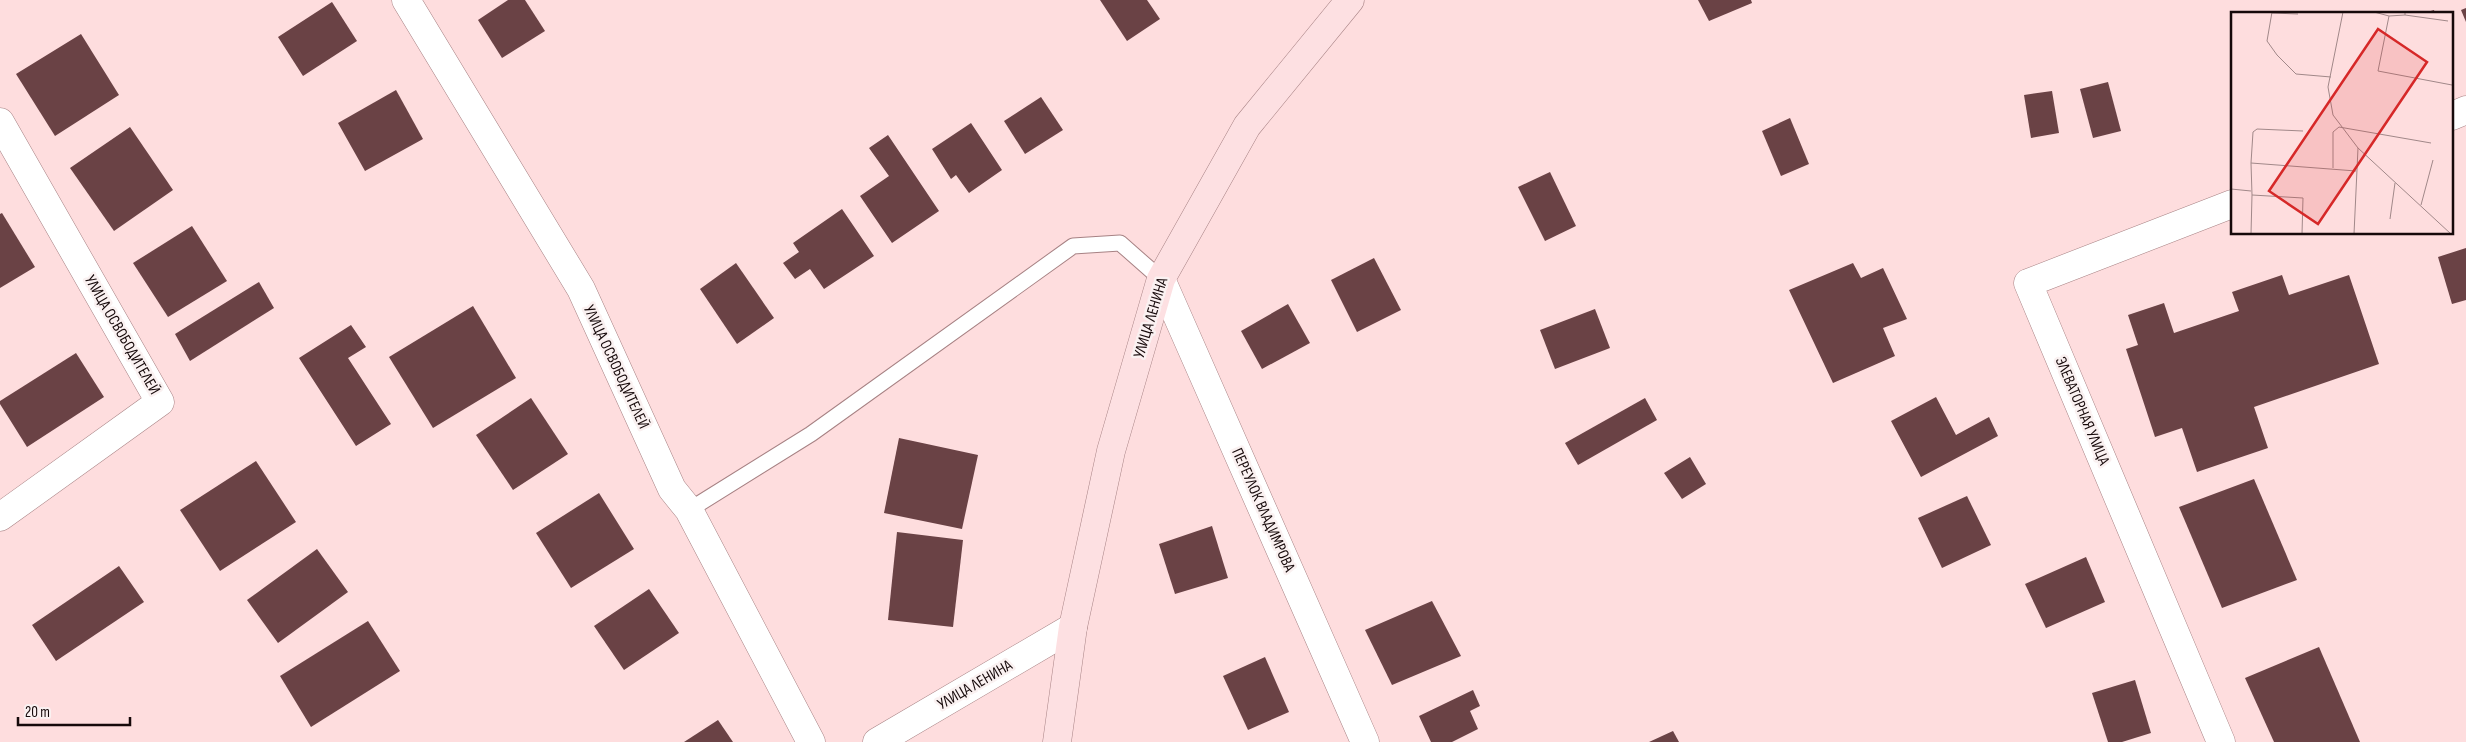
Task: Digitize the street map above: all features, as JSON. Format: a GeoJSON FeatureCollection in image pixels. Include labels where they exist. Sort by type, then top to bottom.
{"type":"FeatureCollection","features":[{"type":"Feature","properties":{"kind":"main road","name":"УЛИЦА ЛЕНИНА"},"geometry":{"type":"LineString","coordinates":[[1057,742],[1073,627],[1111,451],[1161,279],[1247,126],[1350,0]]}},
{"type":"Feature","properties":{"kind":"street","name":"УЛИЦА ОСВОБОДИТЕЛЕЙ"},"geometry":{"type":"LineString","coordinates":[[406,0],[581,289],[672,489],[689,510],[812,742]]}},
{"type":"Feature","properties":{"kind":"street"},"geometry":{"type":"LineString","coordinates":[[2454,115],[2466,110]]}},
{"type":"Feature","properties":{"kind":"street","name":"УЛИЦА ОСВОБОДИТЕЛЕЙ"},"geometry":{"type":"LineString","coordinates":[[0,122],[160,402],[0,517]]}},
{"type":"Feature","properties":{"kind":"street","name":"ЭЛЕВАТОРНАЯ УЛИЦА"},"geometry":{"type":"LineString","coordinates":[[2221,742],[2028,283],[2231,204]]}},
{"type":"Feature","properties":{"kind":"street","name":"ПЕРЕУЛОК ВЛАДИМРОВА"},"geometry":{"type":"LineString","coordinates":[[1161,279],[1365,742]]}},
{"type":"Feature","properties":{"kind":"street","name":"УЛИЦА ЛЕНИНА"},"geometry":{"type":"LineString","coordinates":[[877,742],[1073,627]]}},
{"type":"Feature","properties":{"kind":"lane"},"geometry":{"type":"LineString","coordinates":[[689,510],[811,434],[1073,246],[1120,243],[1161,279]]}},
{"type":"Feature","properties":{"kind":"building"},"geometry":{"type":"Polygon","coordinates":[[[508,0],[525,0],[545,31],[502,58],[478,20],[508,0]]]}},
{"type":"Feature","properties":{"kind":"building"},"geometry":{"type":"Polygon","coordinates":[[[1100,0],[1147,0],[1160,19],[1127,41],[1100,0]]]}},
{"type":"Feature","properties":{"kind":"building"},"geometry":{"type":"Polygon","coordinates":[[[1698,0],[1751,0],[1752,3],[1709,21],[1698,0]]]}},
{"type":"Feature","properties":{"kind":"building"},"geometry":{"type":"Polygon","coordinates":[[[332,2],[357,41],[303,76],[278,37],[332,2]]]}},
{"type":"Feature","properties":{"kind":"building"},"geometry":{"type":"Polygon","coordinates":[[[2466,8],[2466,22],[2461,10],[2466,8]]]}},
{"type":"Feature","properties":{"kind":"building"},"geometry":{"type":"Polygon","coordinates":[[[81,34],[119,95],[55,136],[16,74],[81,34]]]}},
{"type":"Feature","properties":{"kind":"building"},"geometry":{"type":"Polygon","coordinates":[[[2108,82],[2121,131],[2093,138],[2080,89],[2108,82]]]}},
{"type":"Feature","properties":{"kind":"building"},"geometry":{"type":"Polygon","coordinates":[[[396,90],[423,139],[365,171],[338,123],[396,90]]]}},
{"type":"Feature","properties":{"kind":"building"},"geometry":{"type":"Polygon","coordinates":[[[2052,91],[2059,133],[2031,138],[2024,95],[2052,91]]]}},
{"type":"Feature","properties":{"kind":"building"},"geometry":{"type":"Polygon","coordinates":[[[1041,97],[1063,130],[1025,154],[1004,121],[1041,97]]]}},
{"type":"Feature","properties":{"kind":"building"},"geometry":{"type":"Polygon","coordinates":[[[1790,118],[1809,164],[1781,176],[1762,131],[1790,118]]]}},
{"type":"Feature","properties":{"kind":"building"},"geometry":{"type":"Polygon","coordinates":[[[971,123],[1002,170],[969,193],[956,175],[951,179],[932,149],[971,123]]]}},
{"type":"Feature","properties":{"kind":"building"},"geometry":{"type":"Polygon","coordinates":[[[130,127],[173,190],[114,231],[70,168],[130,127]]]}},
{"type":"Feature","properties":{"kind":"building"},"geometry":{"type":"Polygon","coordinates":[[[888,135],[939,211],[892,243],[860,196],[889,176],[869,148],[888,135]]]}},
{"type":"Feature","properties":{"kind":"building"},"geometry":{"type":"Polygon","coordinates":[[[1550,172],[1576,226],[1545,241],[1518,187],[1550,172]]]}},
{"type":"Feature","properties":{"kind":"building"},"geometry":{"type":"Polygon","coordinates":[[[842,209],[874,256],[824,289],[810,269],[795,279],[783,263],[799,252],[793,243],[842,209]]]}},
{"type":"Feature","properties":{"kind":"building"},"geometry":{"type":"Polygon","coordinates":[[[2,213],[35,267],[0,288],[0,214],[2,213]]]}},
{"type":"Feature","properties":{"kind":"building"},"geometry":{"type":"Polygon","coordinates":[[[192,226],[227,281],[168,317],[133,263],[192,226]]]}},
{"type":"Feature","properties":{"kind":"building"},"geometry":{"type":"Polygon","coordinates":[[[2466,248],[2466,300],[2452,304],[2438,257],[2466,248]]]}},
{"type":"Feature","properties":{"kind":"building"},"geometry":{"type":"Polygon","coordinates":[[[1374,258],[1401,310],[1357,332],[1331,280],[1374,258]]]}},
{"type":"Feature","properties":{"kind":"building"},"geometry":{"type":"Polygon","coordinates":[[[736,263],[774,318],[737,344],[700,289],[736,263]]]}},
{"type":"Feature","properties":{"kind":"building"},"geometry":{"type":"Polygon","coordinates":[[[1853,263],[1861,278],[1883,268],[1907,319],[1883,328],[1895,356],[1833,383],[1789,290],[1853,263]]]}},
{"type":"Feature","properties":{"kind":"building"},"geometry":{"type":"Polygon","coordinates":[[[2282,275],[2289,295],[2349,275],[2379,364],[2254,407],[2268,448],[2197,472],[2182,428],[2155,437],[2126,349],[2138,345],[2128,315],[2164,303],[2174,333],[2239,311],[2232,292],[2282,275]]]}},
{"type":"Feature","properties":{"kind":"building"},"geometry":{"type":"Polygon","coordinates":[[[259,282],[274,308],[190,361],[175,334],[259,282]]]}},
{"type":"Feature","properties":{"kind":"building"},"geometry":{"type":"Polygon","coordinates":[[[1288,304],[1310,343],[1262,369],[1241,331],[1288,304]]]}},
{"type":"Feature","properties":{"kind":"building"},"geometry":{"type":"Polygon","coordinates":[[[473,306],[516,378],[433,428],[389,357],[473,306]]]}},
{"type":"Feature","properties":{"kind":"building"},"geometry":{"type":"Polygon","coordinates":[[[1595,309],[1610,348],[1555,369],[1540,330],[1595,309]]]}},
{"type":"Feature","properties":{"kind":"building"},"geometry":{"type":"Polygon","coordinates":[[[351,325],[366,347],[348,358],[391,424],[356,446],[299,358],[351,325]]]}},
{"type":"Feature","properties":{"kind":"building"},"geometry":{"type":"Polygon","coordinates":[[[76,353],[104,397],[27,447],[0,404],[0,401],[76,353]]]}},
{"type":"Feature","properties":{"kind":"building"},"geometry":{"type":"Polygon","coordinates":[[[1936,397],[1956,435],[1989,417],[1998,436],[1921,477],[1891,421],[1936,397]]]}},
{"type":"Feature","properties":{"kind":"building"},"geometry":{"type":"Polygon","coordinates":[[[531,398],[568,454],[513,490],[476,435],[531,398]]]}},
{"type":"Feature","properties":{"kind":"building"},"geometry":{"type":"Polygon","coordinates":[[[1645,398],[1657,420],[1578,465],[1565,443],[1645,398]]]}},
{"type":"Feature","properties":{"kind":"building"},"geometry":{"type":"Polygon","coordinates":[[[899,438],[978,455],[962,529],[884,513],[899,438]]]}},
{"type":"Feature","properties":{"kind":"building"},"geometry":{"type":"Polygon","coordinates":[[[1690,457],[1706,484],[1682,499],[1664,473],[1690,457]]]}},
{"type":"Feature","properties":{"kind":"building"},"geometry":{"type":"Polygon","coordinates":[[[256,461],[296,522],[220,571],[180,510],[256,461]]]}},
{"type":"Feature","properties":{"kind":"building"},"geometry":{"type":"Polygon","coordinates":[[[2254,479],[2297,580],[2222,608],[2179,507],[2254,479]]]}},
{"type":"Feature","properties":{"kind":"building"},"geometry":{"type":"Polygon","coordinates":[[[599,493],[634,549],[571,588],[536,533],[599,493]]]}},
{"type":"Feature","properties":{"kind":"building"},"geometry":{"type":"Polygon","coordinates":[[[1967,496],[1991,545],[1942,568],[1918,518],[1967,496]]]}},
{"type":"Feature","properties":{"kind":"building"},"geometry":{"type":"Polygon","coordinates":[[[1212,526],[1228,578],[1175,594],[1159,544],[1212,526]]]}},
{"type":"Feature","properties":{"kind":"building"},"geometry":{"type":"Polygon","coordinates":[[[897,532],[963,540],[953,627],[888,620],[897,532]]]}},
{"type":"Feature","properties":{"kind":"building"},"geometry":{"type":"Polygon","coordinates":[[[317,549],[348,592],[278,643],[247,600],[317,549]]]}},
{"type":"Feature","properties":{"kind":"building"},"geometry":{"type":"Polygon","coordinates":[[[2086,557],[2105,602],[2046,628],[2025,584],[2086,557]]]}},
{"type":"Feature","properties":{"kind":"building"},"geometry":{"type":"Polygon","coordinates":[[[119,566],[144,602],[56,661],[32,625],[119,566]]]}},
{"type":"Feature","properties":{"kind":"building"},"geometry":{"type":"Polygon","coordinates":[[[649,589],[679,633],[624,670],[594,626],[649,589]]]}},
{"type":"Feature","properties":{"kind":"building"},"geometry":{"type":"Polygon","coordinates":[[[1432,601],[1461,656],[1392,685],[1365,630],[1432,601]]]}},
{"type":"Feature","properties":{"kind":"building"},"geometry":{"type":"Polygon","coordinates":[[[368,621],[400,671],[311,727],[280,676],[368,621]]]}},
{"type":"Feature","properties":{"kind":"building"},"geometry":{"type":"Polygon","coordinates":[[[2319,647],[2360,742],[2274,742],[2245,678],[2319,647]]]}},
{"type":"Feature","properties":{"kind":"building"},"geometry":{"type":"Polygon","coordinates":[[[1265,657],[1289,712],[1248,730],[1223,676],[1265,657]]]}},
{"type":"Feature","properties":{"kind":"building"},"geometry":{"type":"Polygon","coordinates":[[[2135,680],[2151,733],[2122,742],[2108,742],[2092,693],[2135,680]]]}},
{"type":"Feature","properties":{"kind":"building"},"geometry":{"type":"Polygon","coordinates":[[[1473,690],[1480,706],[1470,711],[1478,729],[1452,742],[1431,742],[1419,716],[1473,690]]]}},
{"type":"Feature","properties":{"kind":"building"},"geometry":{"type":"Polygon","coordinates":[[[718,720],[733,742],[684,742],[718,720]]]}},
{"type":"Feature","properties":{"kind":"building"},"geometry":{"type":"Polygon","coordinates":[[[1673,731],[1679,742],[1649,742],[1673,731]]]}}]}
